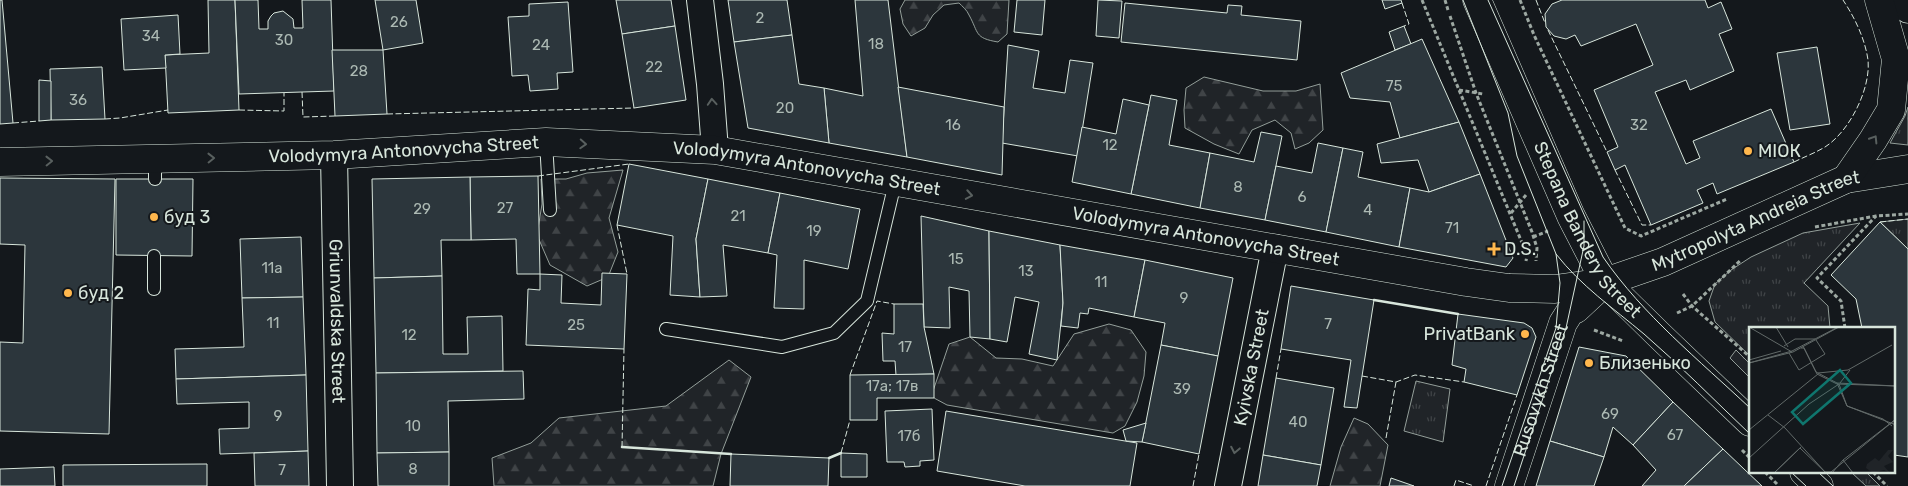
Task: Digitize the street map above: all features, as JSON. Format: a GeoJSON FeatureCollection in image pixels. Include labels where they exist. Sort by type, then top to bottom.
{"type":"FeatureCollection","features":[{"type":"Feature","properties":{"kind":"main road","name":"Stepana Bandery Street"},"geometry":{"type":"LineString","coordinates":[[1477,0],[1571,216],[1605,282],[1749,421]]}},
{"type":"Feature","properties":{"kind":"main road"},"geometry":{"type":"LineString","coordinates":[[1846,179],[1874,140],[1891,110],[1896,59],[1879,0]]}},
{"type":"Feature","properties":{"kind":"main road"},"geometry":{"type":"LineString","coordinates":[[1897,0],[1908,9]]}},
{"type":"Feature","properties":{"kind":"main road","name":"Volodymyra Antonovycha Street"},"geometry":{"type":"LineString","coordinates":[[0,162],[155,169],[546,142],[715,150],[1424,275],[1509,288],[1555,289],[1605,282]]}},
{"type":"Feature","properties":{"kind":"main road","name":"Mytropolyta Andreia Street"},"geometry":{"type":"LineString","coordinates":[[1605,282],[1663,262],[1846,179],[1908,169]]}},
{"type":"Feature","properties":{"kind":"main road","name":"Rusovykh Street"},"geometry":{"type":"LineString","coordinates":[[1509,486],[1563,323],[1570,312],[1576,309],[1605,282]]}},
{"type":"Feature","properties":{"kind":"main road"},"geometry":{"type":"LineString","coordinates":[[1806,474],[1819,486]]}},
{"type":"Feature","properties":{"kind":"street"},"geometry":{"type":"LineString","coordinates":[[700,0],[710,84],[715,150]]}},
{"type":"Feature","properties":{"kind":"street","name":"Griunvaldska Street"},"geometry":{"type":"LineString","coordinates":[[334,156],[340,486]]}},
{"type":"Feature","properties":{"kind":"street","name":"Kyivska Street"},"geometry":{"type":"LineString","coordinates":[[1228,486],[1275,248]]}},
{"type":"Feature","properties":{"kind":"lane"},"geometry":{"type":"LineString","coordinates":[[546,142],[550,210]]}},
{"type":"Feature","properties":{"kind":"lane"},"geometry":{"type":"LineString","coordinates":[[666,329],[782,347],[834,334],[867,301],[895,183]]}},
{"type":"Feature","properties":{"kind":"lane"},"geometry":{"type":"LineString","coordinates":[[154,256],[154,289]]}},
{"type":"Feature","properties":{"kind":"path"},"geometry":{"type":"LineString","coordinates":[[1422,0],[1511,213],[1527,255],[1525,265]]}},
{"type":"Feature","properties":{"kind":"path"},"geometry":{"type":"LineString","coordinates":[[1445,0],[1476,93],[1537,248],[1536,267]]}},
{"type":"Feature","properties":{"kind":"path"},"geometry":{"type":"LineString","coordinates":[[1520,0],[1534,35],[1625,228],[1641,236],[1728,198]]}},
{"type":"Feature","properties":{"kind":"path"},"geometry":{"type":"LineString","coordinates":[[1458,90],[1483,94]]}},
{"type":"Feature","properties":{"kind":"path"},"geometry":{"type":"LineString","coordinates":[[1511,213],[1526,195]]}},
{"type":"Feature","properties":{"kind":"path"},"geometry":{"type":"LineString","coordinates":[[1806,228],[1876,216],[1908,214]]}},
{"type":"Feature","properties":{"kind":"path"},"geometry":{"type":"LineString","coordinates":[[1845,327],[1841,300],[1817,278],[1876,216]]}},
{"type":"Feature","properties":{"kind":"path"},"geometry":{"type":"LineString","coordinates":[[1692,306],[1748,254]]}},
{"type":"Feature","properties":{"kind":"path"},"geometry":{"type":"LineString","coordinates":[[1682,294],[1692,306],[1749,357]]}},
{"type":"Feature","properties":{"kind":"path"},"geometry":{"type":"LineString","coordinates":[[1767,474],[1780,486]]}},
{"type":"Feature","properties":{"kind":"path"},"geometry":{"type":"LineString","coordinates":[[1875,474],[1887,486]]}},
{"type":"Feature","properties":{"kind":"green space"},"geometry":{"type":"Polygon","coordinates":[[[905,0],[1009,0],[1007,34],[998,42],[985,39],[978,34],[967,11],[959,3],[944,5],[933,15],[925,28],[911,36],[903,24],[900,9],[905,0]]]}},
{"type":"Feature","properties":{"kind":"green space"},"geometry":{"type":"Polygon","coordinates":[[[1204,77],[1263,91],[1296,91],[1320,84],[1323,130],[1309,143],[1295,149],[1291,133],[1275,120],[1252,130],[1239,154],[1214,144],[1185,128],[1186,88],[1204,77]]]}},
{"type":"Feature","properties":{"kind":"green space"},"geometry":{"type":"Polygon","coordinates":[[[1908,107],[1908,145],[1890,143],[1905,116],[1908,107]]]}},
{"type":"Feature","properties":{"kind":"green space"},"geometry":{"type":"Polygon","coordinates":[[[623,170],[609,218],[618,252],[608,277],[587,286],[550,265],[537,235],[542,204],[541,179],[566,179],[587,173],[623,170]]]}},
{"type":"Feature","properties":{"kind":"green space"},"geometry":{"type":"Polygon","coordinates":[[[1908,219],[1908,249],[1880,222],[1908,219]]]}},
{"type":"Feature","properties":{"kind":"green space"},"geometry":{"type":"Polygon","coordinates":[[[1860,223],[1804,283],[1828,306],[1830,327],[1749,327],[1749,355],[1715,322],[1709,301],[1715,284],[1731,270],[1751,257],[1803,233],[1860,223]]]}},
{"type":"Feature","properties":{"kind":"green space"},"geometry":{"type":"Polygon","coordinates":[[[1109,324],[1131,330],[1146,352],[1144,376],[1137,402],[1125,426],[1113,433],[947,405],[934,398],[932,394],[949,344],[970,337],[996,358],[1022,359],[1053,366],[1074,334],[1109,324]]]}},
{"type":"Feature","properties":{"kind":"green space"},"geometry":{"type":"Polygon","coordinates":[[[1736,350],[1749,363],[1749,377],[1730,358],[1736,350]]]}},
{"type":"Feature","properties":{"kind":"green space"},"geometry":{"type":"Polygon","coordinates":[[[729,360],[751,377],[721,454],[713,486],[494,486],[492,458],[531,443],[559,418],[666,406],[729,360]]]}},
{"type":"Feature","properties":{"kind":"green space"},"geometry":{"type":"Polygon","coordinates":[[[1416,381],[1450,389],[1443,442],[1404,431],[1416,381]]]}},
{"type":"Feature","properties":{"kind":"green space"},"geometry":{"type":"Polygon","coordinates":[[[1354,418],[1368,424],[1388,445],[1380,486],[1330,486],[1341,447],[1354,418]]]}},
{"type":"Feature","properties":{"kind":"green space"},"geometry":{"type":"Polygon","coordinates":[[[1853,474],[1868,474],[1880,486],[1866,486],[1853,474]]]}},
{"type":"Feature","properties":{"kind":"building"},"geometry":{"type":"Polygon","coordinates":[[[0,0],[2,0],[13,123],[0,124],[0,0]]]}},
{"type":"Feature","properties":{"kind":"building"},"geometry":{"type":"Polygon","coordinates":[[[208,0],[235,0],[239,110],[168,113],[165,55],[209,53],[208,0]]]}},
{"type":"Feature","properties":{"kind":"building"},"geometry":{"type":"Polygon","coordinates":[[[235,0],[258,0],[259,29],[268,29],[268,21],[271,16],[274,13],[283,11],[293,19],[294,28],[303,28],[302,0],[331,0],[334,91],[239,94],[235,0]]]}},
{"type":"Feature","properties":{"kind":"building"},"geometry":{"type":"Polygon","coordinates":[[[375,0],[416,0],[423,43],[383,50],[375,0]]]}},
{"type":"Feature","properties":{"kind":"building"},"geometry":{"type":"Polygon","coordinates":[[[616,0],[671,0],[675,26],[622,34],[616,0]]]}},
{"type":"Feature","properties":{"kind":"building"},"geometry":{"type":"Polygon","coordinates":[[[728,0],[787,0],[792,35],[734,42],[728,0]]]}},
{"type":"Feature","properties":{"kind":"building"},"geometry":{"type":"Polygon","coordinates":[[[855,0],[888,0],[907,157],[829,143],[824,88],[863,96],[855,0]]]}},
{"type":"Feature","properties":{"kind":"building"},"geometry":{"type":"Polygon","coordinates":[[[1017,0],[1045,0],[1042,35],[1014,32],[1017,0]]]}},
{"type":"Feature","properties":{"kind":"building"},"geometry":{"type":"Polygon","coordinates":[[[1098,0],[1122,1],[1119,38],[1096,36],[1098,0]]]}},
{"type":"Feature","properties":{"kind":"building"},"geometry":{"type":"Polygon","coordinates":[[[1382,0],[1401,0],[1402,3],[1385,9],[1382,0]]]}},
{"type":"Feature","properties":{"kind":"building"},"geometry":{"type":"Polygon","coordinates":[[[1562,0],[1705,0],[1708,8],[1721,2],[1732,29],[1719,34],[1734,71],[1690,90],[1686,80],[1655,92],[1686,164],[1700,158],[1693,141],[1771,109],[1794,162],[1717,194],[1713,183],[1697,190],[1703,203],[1651,225],[1625,165],[1615,170],[1607,152],[1618,147],[1594,90],[1653,65],[1636,24],[1581,46],[1575,35],[1566,39],[1554,36],[1546,27],[1545,14],[1552,4],[1562,0]]]}},
{"type":"Feature","properties":{"kind":"building"},"geometry":{"type":"Polygon","coordinates":[[[568,2],[573,72],[557,73],[558,89],[530,91],[528,75],[512,76],[508,17],[529,16],[529,4],[568,2]]]}},
{"type":"Feature","properties":{"kind":"building"},"geometry":{"type":"Polygon","coordinates":[[[1125,3],[1227,13],[1228,5],[1242,6],[1241,15],[1301,21],[1297,60],[1121,42],[1125,3]]]}},
{"type":"Feature","properties":{"kind":"building"},"geometry":{"type":"Polygon","coordinates":[[[178,15],[180,54],[165,55],[166,68],[124,70],[121,19],[178,15]]]}},
{"type":"Feature","properties":{"kind":"building"},"geometry":{"type":"Polygon","coordinates":[[[675,26],[686,100],[634,108],[622,34],[675,26]]]}},
{"type":"Feature","properties":{"kind":"building"},"geometry":{"type":"Polygon","coordinates":[[[1404,26],[1411,44],[1395,50],[1389,32],[1404,26]]]}},
{"type":"Feature","properties":{"kind":"building"},"geometry":{"type":"Polygon","coordinates":[[[792,35],[799,84],[824,88],[829,143],[748,128],[734,42],[792,35]]]}},
{"type":"Feature","properties":{"kind":"building"},"geometry":{"type":"Polygon","coordinates":[[[1422,39],[1459,122],[1400,138],[1390,102],[1350,98],[1341,73],[1422,39]]]}},
{"type":"Feature","properties":{"kind":"building"},"geometry":{"type":"Polygon","coordinates":[[[1008,45],[1039,51],[1033,88],[1065,93],[1070,60],[1093,63],[1078,156],[1002,143],[1008,45]]]}},
{"type":"Feature","properties":{"kind":"building"},"geometry":{"type":"Polygon","coordinates":[[[1817,47],[1830,124],[1790,130],[1777,53],[1817,47]]]}},
{"type":"Feature","properties":{"kind":"building"},"geometry":{"type":"Polygon","coordinates":[[[332,50],[383,50],[387,114],[335,116],[332,50]]]}},
{"type":"Feature","properties":{"kind":"building"},"geometry":{"type":"Polygon","coordinates":[[[102,67],[105,119],[51,120],[50,69],[102,67]]]}},
{"type":"Feature","properties":{"kind":"building"},"geometry":{"type":"Polygon","coordinates":[[[39,80],[51,81],[51,120],[39,121],[39,80]]]}},
{"type":"Feature","properties":{"kind":"building"},"geometry":{"type":"Polygon","coordinates":[[[898,87],[1004,107],[1002,175],[907,157],[898,87]]]}},
{"type":"Feature","properties":{"kind":"building"},"geometry":{"type":"Polygon","coordinates":[[[1151,95],[1177,100],[1169,145],[1210,153],[1200,208],[1131,194],[1151,95]]]}},
{"type":"Feature","properties":{"kind":"building"},"geometry":{"type":"Polygon","coordinates":[[[1123,99],[1149,105],[1131,194],[1072,182],[1082,127],[1116,134],[1123,99]]]}},
{"type":"Feature","properties":{"kind":"building"},"geometry":{"type":"Polygon","coordinates":[[[1459,122],[1480,174],[1429,192],[1418,160],[1381,163],[1377,144],[1459,122]]]}},
{"type":"Feature","properties":{"kind":"building"},"geometry":{"type":"Polygon","coordinates":[[[1261,132],[1282,136],[1265,220],[1200,208],[1210,153],[1254,162],[1261,132]]]}},
{"type":"Feature","properties":{"kind":"building"},"geometry":{"type":"Polygon","coordinates":[[[1318,143],[1343,148],[1326,232],[1265,220],[1276,166],[1312,173],[1318,143]]]}},
{"type":"Feature","properties":{"kind":"building"},"geometry":{"type":"Polygon","coordinates":[[[1343,148],[1363,152],[1358,177],[1410,188],[1399,247],[1326,232],[1343,148]]]}},
{"type":"Feature","properties":{"kind":"building"},"geometry":{"type":"Polygon","coordinates":[[[629,164],[708,179],[696,239],[700,297],[670,295],[673,236],[617,225],[629,164]]]}},
{"type":"Feature","properties":{"kind":"building"},"geometry":{"type":"Polygon","coordinates":[[[1480,174],[1513,258],[1506,267],[1399,247],[1410,188],[1429,192],[1480,174]]]}},
{"type":"Feature","properties":{"kind":"building"},"geometry":{"type":"Polygon","coordinates":[[[538,176],[540,274],[517,274],[516,239],[471,240],[470,177],[538,176]]]}},
{"type":"Feature","properties":{"kind":"building"},"geometry":{"type":"Polygon","coordinates":[[[470,177],[471,240],[441,240],[442,276],[374,278],[372,179],[470,177]]]}},
{"type":"Feature","properties":{"kind":"building","name":"буд 2"},"geometry":{"type":"Polygon","coordinates":[[[0,178],[115,179],[109,434],[0,431],[0,342],[23,343],[25,245],[0,244],[0,178]]]}},
{"type":"Feature","properties":{"kind":"building","name":"буд 3"},"geometry":{"type":"Polygon","coordinates":[[[116,179],[193,179],[192,256],[116,255],[116,179]]]}},
{"type":"Feature","properties":{"kind":"building"},"geometry":{"type":"Polygon","coordinates":[[[708,179],[780,193],[768,253],[723,245],[727,296],[700,297],[696,239],[708,179]]]}},
{"type":"Feature","properties":{"kind":"building"},"geometry":{"type":"Polygon","coordinates":[[[780,193],[860,209],[848,269],[804,260],[804,309],[774,308],[777,255],[768,253],[780,193]]]}},
{"type":"Feature","properties":{"kind":"building"},"geometry":{"type":"Polygon","coordinates":[[[921,216],[989,231],[990,339],[970,337],[969,291],[949,287],[950,328],[924,327],[921,216]]]}},
{"type":"Feature","properties":{"kind":"building"},"geometry":{"type":"Polygon","coordinates":[[[1880,222],[1908,249],[1908,457],[1896,455],[1896,327],[1862,327],[1856,299],[1831,275],[1880,222]]]}},
{"type":"Feature","properties":{"kind":"building"},"geometry":{"type":"Polygon","coordinates":[[[989,231],[1060,245],[1063,303],[1057,360],[1029,354],[1039,302],[1015,297],[1007,342],[990,339],[989,231]]]}},
{"type":"Feature","properties":{"kind":"building"},"geometry":{"type":"Polygon","coordinates":[[[301,237],[303,297],[242,298],[240,239],[301,237]]]}},
{"type":"Feature","properties":{"kind":"building"},"geometry":{"type":"Polygon","coordinates":[[[1060,245],[1145,260],[1134,317],[1089,308],[1088,314],[1080,313],[1078,328],[1061,326],[1063,303],[1060,245]]]}},
{"type":"Feature","properties":{"kind":"building"},"geometry":{"type":"Polygon","coordinates":[[[1145,260],[1233,278],[1218,356],[1161,345],[1165,323],[1134,317],[1145,260]]]}},
{"type":"Feature","properties":{"kind":"building"},"geometry":{"type":"Polygon","coordinates":[[[602,273],[627,274],[624,349],[526,345],[528,289],[540,290],[540,274],[562,275],[561,303],[601,305],[602,273]]]}},
{"type":"Feature","properties":{"kind":"building"},"geometry":{"type":"Polygon","coordinates":[[[442,276],[443,354],[468,354],[467,317],[502,316],[503,371],[376,373],[374,278],[442,276]]]}},
{"type":"Feature","properties":{"kind":"building"},"geometry":{"type":"Polygon","coordinates":[[[1291,286],[1374,300],[1357,408],[1344,407],[1351,360],[1281,349],[1291,286]]]}},
{"type":"Feature","properties":{"kind":"building"},"geometry":{"type":"Polygon","coordinates":[[[303,297],[306,375],[176,379],[175,349],[244,347],[242,298],[303,297]]]}},
{"type":"Feature","properties":{"kind":"building"},"geometry":{"type":"Polygon","coordinates":[[[894,304],[923,304],[924,327],[934,374],[896,375],[895,361],[883,361],[882,333],[894,334],[894,304]]]}},
{"type":"Feature","properties":{"kind":"building"},"geometry":{"type":"Polygon","coordinates":[[[1458,314],[1524,323],[1532,328],[1536,337],[1517,395],[1464,382],[1466,369],[1452,365],[1458,314]]]}},
{"type":"Feature","properties":{"kind":"building"},"geometry":{"type":"Polygon","coordinates":[[[1161,345],[1218,356],[1199,454],[1142,442],[1161,345]]]}},
{"type":"Feature","properties":{"kind":"building"},"geometry":{"type":"Polygon","coordinates":[[[1579,347],[1626,356],[1673,402],[1633,445],[1613,427],[1604,457],[1550,441],[1579,347]]]}},
{"type":"Feature","properties":{"kind":"building"},"geometry":{"type":"Polygon","coordinates":[[[523,371],[524,399],[448,401],[449,452],[377,453],[376,373],[523,371]]]}},
{"type":"Feature","properties":{"kind":"building"},"geometry":{"type":"Polygon","coordinates":[[[934,374],[934,398],[877,398],[877,420],[850,420],[850,375],[934,374]]]}},
{"type":"Feature","properties":{"kind":"building"},"geometry":{"type":"Polygon","coordinates":[[[306,375],[308,451],[220,454],[219,429],[249,428],[249,402],[177,404],[176,379],[306,375]]]}},
{"type":"Feature","properties":{"kind":"building"},"geometry":{"type":"Polygon","coordinates":[[[1276,378],[1334,388],[1321,465],[1263,455],[1276,378]]]}},
{"type":"Feature","properties":{"kind":"building"},"geometry":{"type":"Polygon","coordinates":[[[1673,402],[1723,449],[1684,486],[1642,486],[1656,470],[1633,445],[1673,402]]]}},
{"type":"Feature","properties":{"kind":"building"},"geometry":{"type":"Polygon","coordinates":[[[932,409],[934,460],[920,461],[920,466],[905,467],[904,462],[887,462],[885,411],[932,409]]]}},
{"type":"Feature","properties":{"kind":"building"},"geometry":{"type":"Polygon","coordinates":[[[946,411],[1137,443],[1130,486],[1025,486],[937,471],[946,411]]]}},
{"type":"Feature","properties":{"kind":"building"},"geometry":{"type":"Polygon","coordinates":[[[1146,423],[1142,442],[1126,441],[1123,430],[1146,423]]]}},
{"type":"Feature","properties":{"kind":"building"},"geometry":{"type":"Polygon","coordinates":[[[1550,441],[1604,457],[1594,486],[1536,486],[1550,441]]]}},
{"type":"Feature","properties":{"kind":"building"},"geometry":{"type":"Polygon","coordinates":[[[1723,449],[1762,486],[1684,486],[1723,449]]]}},
{"type":"Feature","properties":{"kind":"building"},"geometry":{"type":"Polygon","coordinates":[[[308,451],[309,486],[255,486],[254,453],[308,451]]]}},
{"type":"Feature","properties":{"kind":"building"},"geometry":{"type":"Polygon","coordinates":[[[449,452],[449,486],[378,486],[377,453],[449,452]]]}},
{"type":"Feature","properties":{"kind":"building"},"geometry":{"type":"Polygon","coordinates":[[[841,453],[867,454],[867,477],[841,477],[841,453]]]}},
{"type":"Feature","properties":{"kind":"building"},"geometry":{"type":"Polygon","coordinates":[[[731,454],[829,458],[828,486],[730,486],[731,454]]]}},
{"type":"Feature","properties":{"kind":"building"},"geometry":{"type":"Polygon","coordinates":[[[1263,455],[1321,465],[1317,486],[1258,486],[1263,455]]]}},
{"type":"Feature","properties":{"kind":"building"},"geometry":{"type":"Polygon","coordinates":[[[207,464],[207,486],[63,486],[63,465],[207,464]]]}},
{"type":"Feature","properties":{"kind":"building"},"geometry":{"type":"Polygon","coordinates":[[[54,467],[55,486],[0,486],[0,469],[54,467]]]}},
{"type":"Feature","properties":{"kind":"building"},"geometry":{"type":"Polygon","coordinates":[[[1391,478],[1414,486],[1389,486],[1391,478]]]}},
{"type":"Feature","properties":{"kind":"tram line"},"geometry":{"type":"LineString","coordinates":[[1463,0],[1508,113],[1517,156],[1556,254],[1560,283],[1556,328],[1502,486]]}},
{"type":"Feature","properties":{"kind":"tram line"},"geometry":{"type":"LineString","coordinates":[[1488,0],[1603,257],[1654,318],[1749,407]]}},
{"type":"Feature","properties":{"kind":"tram line"},"geometry":{"type":"LineString","coordinates":[[1514,486],[1566,328],[1584,246],[1584,221]]}},
{"type":"Feature","properties":{"kind":"tram line"},"geometry":{"type":"LineString","coordinates":[[1556,254],[1587,287],[1658,346],[1749,433]]}},
{"type":"Feature","properties":{"kind":"tram line"},"geometry":{"type":"LineString","coordinates":[[1793,474],[1806,486]]}},
{"type":"Feature","properties":{"kind":"tram line"},"geometry":{"type":"LineString","coordinates":[[1820,474],[1833,486]]}},
{"type":"Feature","properties":{"kind":"fence"},"geometry":{"type":"LineString","coordinates":[[1536,0],[1545,23]]}},
{"type":"Feature","properties":{"kind":"fence"},"geometry":{"type":"LineString","coordinates":[[1794,162],[1825,147],[1834,140],[1850,121],[1857,109],[1866,84],[1868,60],[1865,44],[1843,0]]}},
{"type":"Feature","properties":{"kind":"fence"},"geometry":{"type":"LineString","coordinates":[[1402,3],[1409,24],[1404,26]]}},
{"type":"Feature","properties":{"kind":"fence"},"geometry":{"type":"LineString","coordinates":[[1548,30],[1607,152]]}},
{"type":"Feature","properties":{"kind":"fence"},"geometry":{"type":"LineString","coordinates":[[302,92],[303,117],[335,116]]}},
{"type":"Feature","properties":{"kind":"fence"},"geometry":{"type":"LineString","coordinates":[[239,110],[284,111],[284,93]]}},
{"type":"Feature","properties":{"kind":"fence"},"geometry":{"type":"LineString","coordinates":[[387,114],[634,108]]}},
{"type":"Feature","properties":{"kind":"fence"},"geometry":{"type":"LineString","coordinates":[[105,119],[168,110]]}},
{"type":"Feature","properties":{"kind":"fence"},"geometry":{"type":"LineString","coordinates":[[13,123],[39,121]]}},
{"type":"Feature","properties":{"kind":"fence"},"geometry":{"type":"LineString","coordinates":[[538,176],[629,164]]}},
{"type":"Feature","properties":{"kind":"fence"},"geometry":{"type":"LineString","coordinates":[[1615,170],[1642,225],[1651,225]]}},
{"type":"Feature","properties":{"kind":"fence"},"geometry":{"type":"LineString","coordinates":[[1880,222],[1908,219]]}},
{"type":"Feature","properties":{"kind":"fence"},"geometry":{"type":"LineString","coordinates":[[617,225],[627,274]]}},
{"type":"Feature","properties":{"kind":"fence"},"geometry":{"type":"LineString","coordinates":[[850,375],[877,301],[894,304]]}},
{"type":"Feature","properties":{"kind":"fence"},"geometry":{"type":"LineString","coordinates":[[622,447],[624,349]]}},
{"type":"Feature","properties":{"kind":"fence"},"geometry":{"type":"LineString","coordinates":[[1276,378],[1281,349]]}},
{"type":"Feature","properties":{"kind":"fence"},"geometry":{"type":"LineString","coordinates":[[1362,376],[1396,382],[1415,375],[1464,382]]}},
{"type":"Feature","properties":{"kind":"fence"},"geometry":{"type":"LineString","coordinates":[[1386,438],[1396,382]]}},
{"type":"Feature","properties":{"kind":"fence"},"geometry":{"type":"LineString","coordinates":[[1486,486],[1517,395]]}},
{"type":"Feature","properties":{"kind":"fence"},"geometry":{"type":"LineString","coordinates":[[841,453],[850,420]]}},
{"type":"Feature","properties":{"kind":"fence"},"geometry":{"type":"LineString","coordinates":[[1193,486],[1199,454]]}},
{"type":"Feature","properties":{"kind":"fence"},"geometry":{"type":"LineString","coordinates":[[1454,486],[1456,480],[1474,486]]}},
{"type":"Feature","properties":{"kind":"wall"},"geometry":{"type":"LineString","coordinates":[[1374,300],[1458,314]]}},
{"type":"Feature","properties":{"kind":"wall"},"geometry":{"type":"LineString","coordinates":[[622,447],[731,454]]}},
{"type":"Feature","properties":{"kind":"wall"},"geometry":{"type":"LineString","coordinates":[[829,458],[841,453]]}},
{"type":"Feature","properties":{"kind":"place","name":"МІОК"},"geometry":{"type":"Point","coordinates":[1748,151]}},
{"type":"Feature","properties":{"kind":"place","name":"буд 3"},"geometry":{"type":"Point","coordinates":[154,217]}},
{"type":"Feature","properties":{"kind":"place","name":"D.S."},"geometry":{"type":"Point","coordinates":[1494,249]}},
{"type":"Feature","properties":{"kind":"place","name":"буд 2"},"geometry":{"type":"Point","coordinates":[68,293]}},
{"type":"Feature","properties":{"kind":"place","name":"PrivatBank"},"geometry":{"type":"Point","coordinates":[1525,334]}},
{"type":"Feature","properties":{"kind":"place","name":"Близенько"},"geometry":{"type":"Point","coordinates":[1589,363]}}]}
